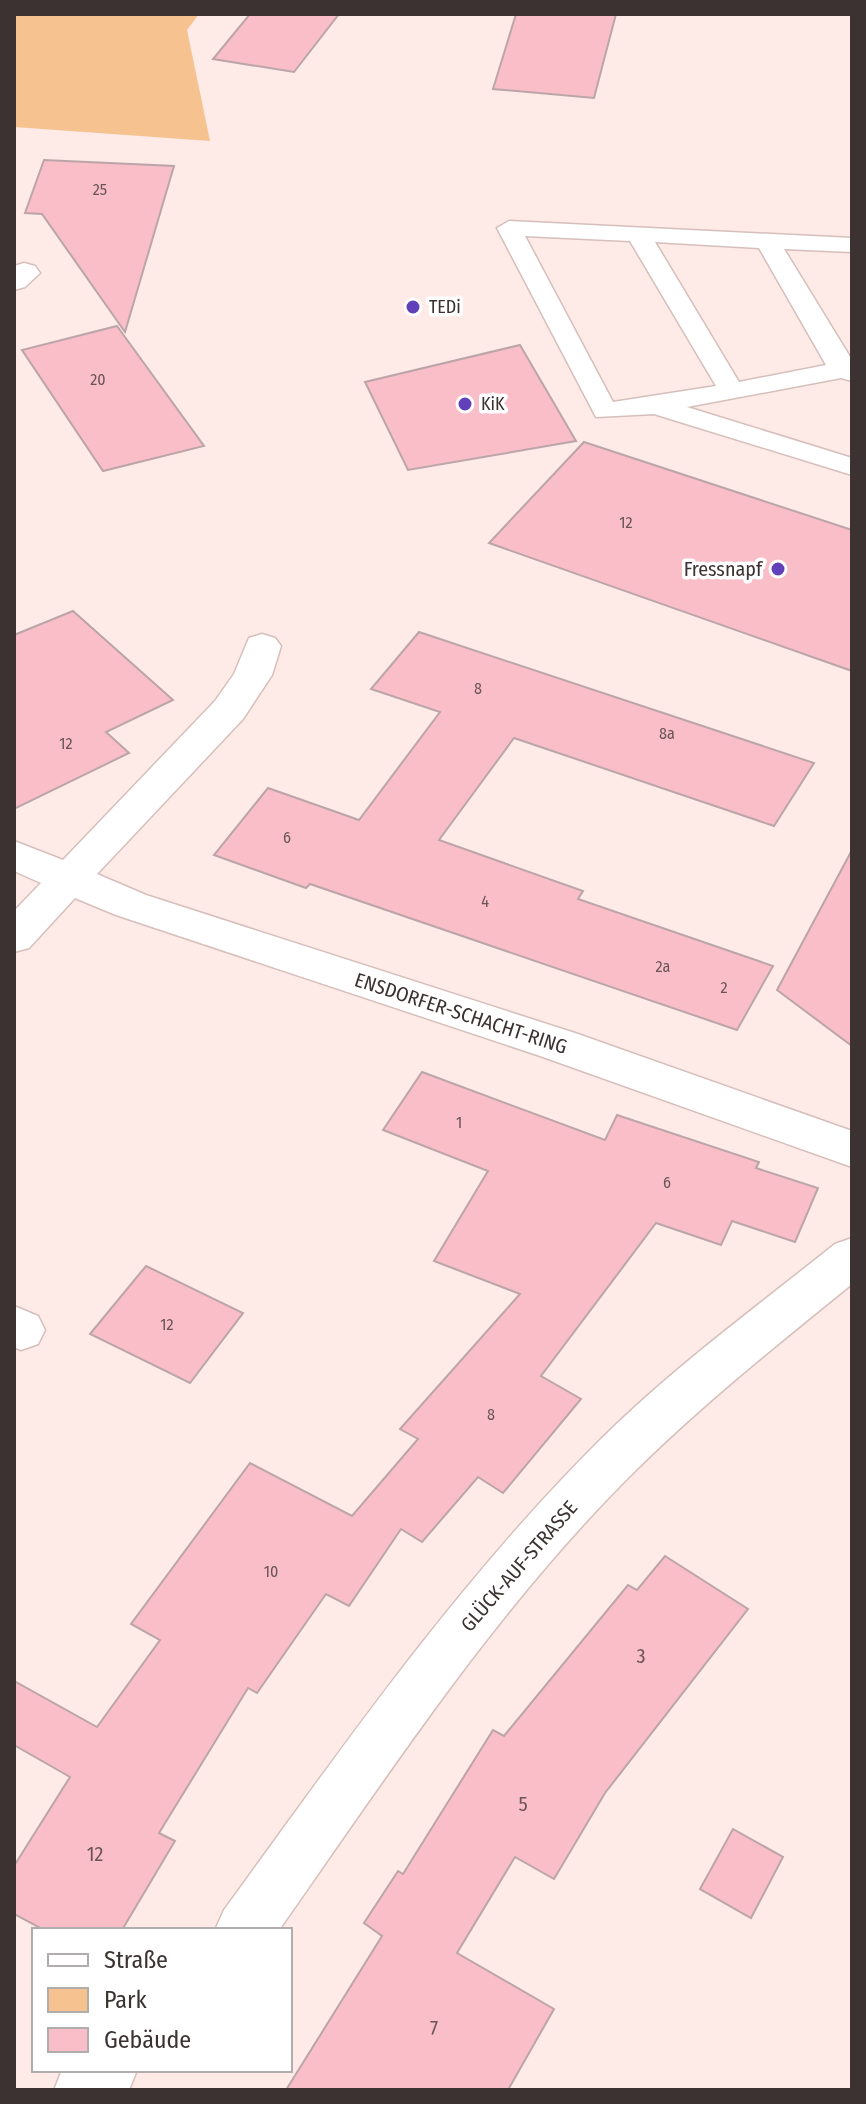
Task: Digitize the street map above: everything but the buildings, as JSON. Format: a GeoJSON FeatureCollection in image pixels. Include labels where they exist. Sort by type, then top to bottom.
{"type":"FeatureCollection","features":[{"type":"Feature","properties":{"kind":"street"},"geometry":{"type":"LineString","coordinates":[[14,937],[229,710],[253,675],[262,646]]}},
{"type":"Feature","properties":{"kind":"street","name":"ENSDORFER-SCHACHT-RING"},"geometry":{"type":"LineString","coordinates":[[14,855],[131,905],[588,1055],[852,1149]]}},
{"type":"Feature","properties":{"kind":"street","name":"GLÜCK-AUF-STRASSE"},"geometry":{"type":"LineString","coordinates":[[245,1928],[432,1668],[520,1560],[617,1456],[707,1374],[852,1257]]}},
{"type":"Feature","properties":{"kind":"street"},"geometry":{"type":"LineString","coordinates":[[84,2090],[105,2072]]}},
{"type":"Feature","properties":{"kind":"lane"},"geometry":{"type":"LineString","coordinates":[[767,240],[849,370],[655,406],[605,411],[509,228],[767,240],[852,245]]}},
{"type":"Feature","properties":{"kind":"lane"},"geometry":{"type":"LineString","coordinates":[[638,234],[732,392]]}},
{"type":"Feature","properties":{"kind":"lane"},"geometry":{"type":"LineString","coordinates":[[655,406],[852,467]]}},
{"type":"Feature","properties":{"kind":"green space"},"geometry":{"type":"Polygon","coordinates":[[[14,14],[199,14],[187,30],[210,141],[14,127],[14,14]]]}},
{"type":"Feature","properties":{"kind":"place","name":"TEDi"},"geometry":{"type":"Point","coordinates":[413,307]}},
{"type":"Feature","properties":{"kind":"place","name":"KiK"},"geometry":{"type":"Point","coordinates":[465,404]}},
{"type":"Feature","properties":{"kind":"place","name":"Fressnapf"},"geometry":{"type":"Point","coordinates":[778,569]}}]}
